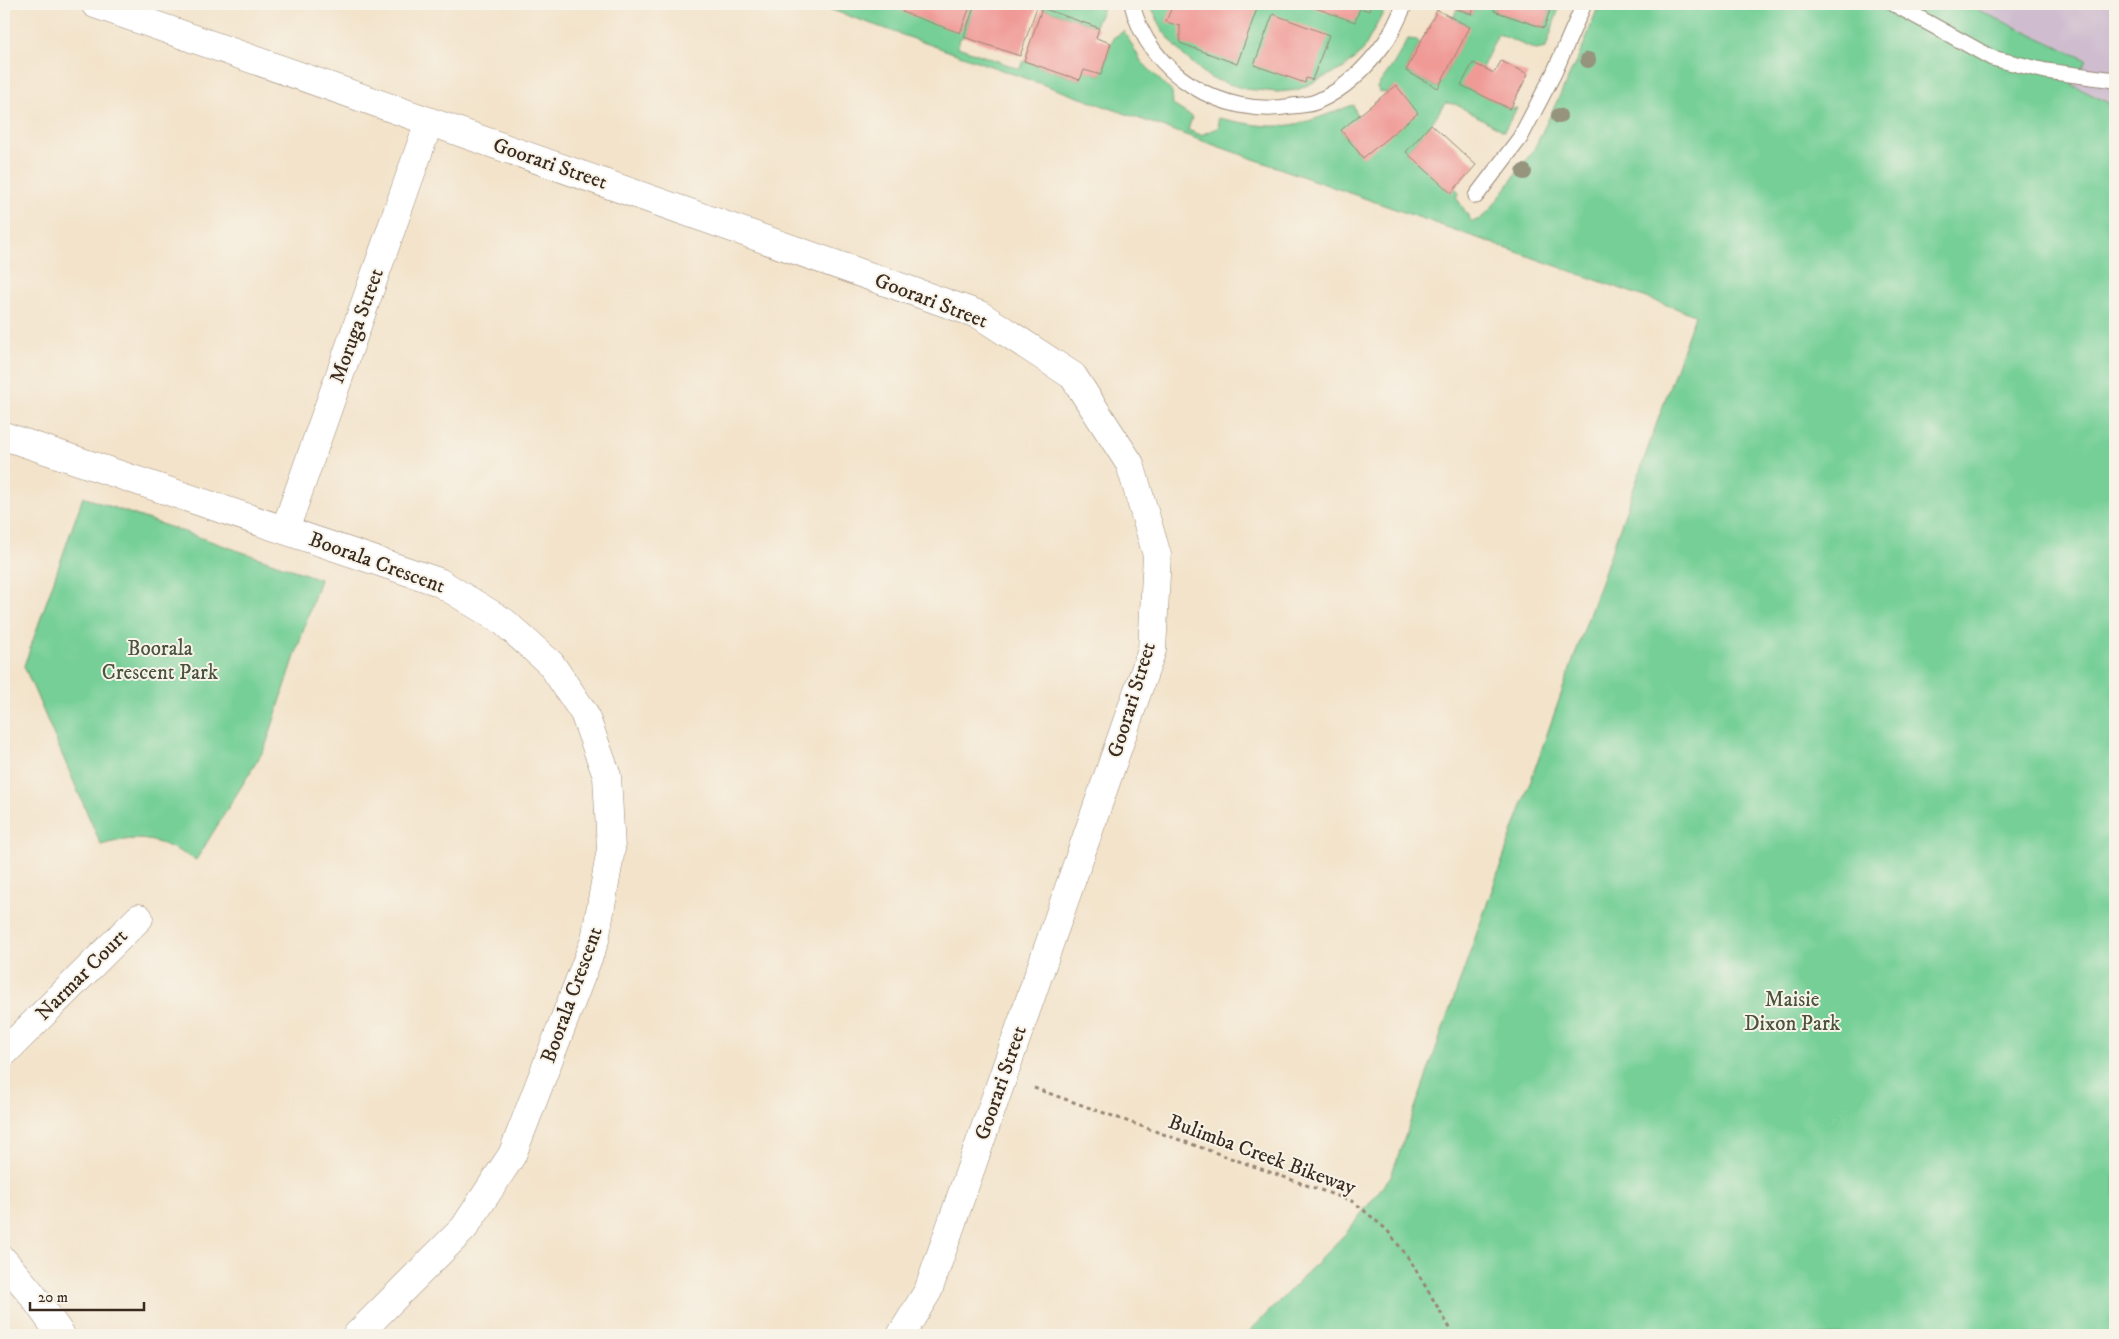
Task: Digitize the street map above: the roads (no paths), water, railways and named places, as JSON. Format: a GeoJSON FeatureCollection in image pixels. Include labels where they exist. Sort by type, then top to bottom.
{"type":"FeatureCollection","features":[{"type":"Feature","properties":{"kind":"street","name":"Goorari Street"},"geometry":{"type":"LineString","coordinates":[[95,4],[980,315],[1073,376],[1130,464],[1157,555],[1152,650],[928,1291],[901,1335]]}},
{"type":"Feature","properties":{"kind":"street","name":"Moruga Street"},"geometry":{"type":"LineString","coordinates":[[284,530],[429,122]]}},
{"type":"Feature","properties":{"kind":"street","name":"Boorala Crescent"},"geometry":{"type":"LineString","coordinates":[[4,436],[439,582],[504,622],[551,664],[584,712],[607,776],[611,849],[595,940],[512,1155],[464,1228],[357,1335]]}},
{"type":"Feature","properties":{"kind":"street","name":"Narmar Court"},"geometry":{"type":"LineString","coordinates":[[4,1052],[139,918]]}},
{"type":"Feature","properties":{"kind":"street"},"geometry":{"type":"LineString","coordinates":[[4,1260],[31,1293],[61,1335]]}},
{"type":"Feature","properties":{"kind":"lane"},"geometry":{"type":"LineString","coordinates":[[1132,4],[1136,19],[1157,56],[1186,83],[1225,103],[1276,109],[1317,102],[1350,81],[1387,41],[1405,4]]}},
{"type":"Feature","properties":{"kind":"lane"},"geometry":{"type":"LineString","coordinates":[[1476,196],[1520,138],[1554,72],[1584,4]]}},
{"type":"Feature","properties":{"kind":"lane"},"geometry":{"type":"LineString","coordinates":[[1894,4],[1992,58],[2046,71],[2115,80]]}},
{"type":"Feature","properties":{"kind":"park label","name":"Boorala Crescent Park"},"geometry":{"type":"Point","coordinates":[160,661]}},
{"type":"Feature","properties":{"kind":"park label","name":"Maisie Dixon Park"},"geometry":{"type":"Point","coordinates":[1792,1012]}}]}
